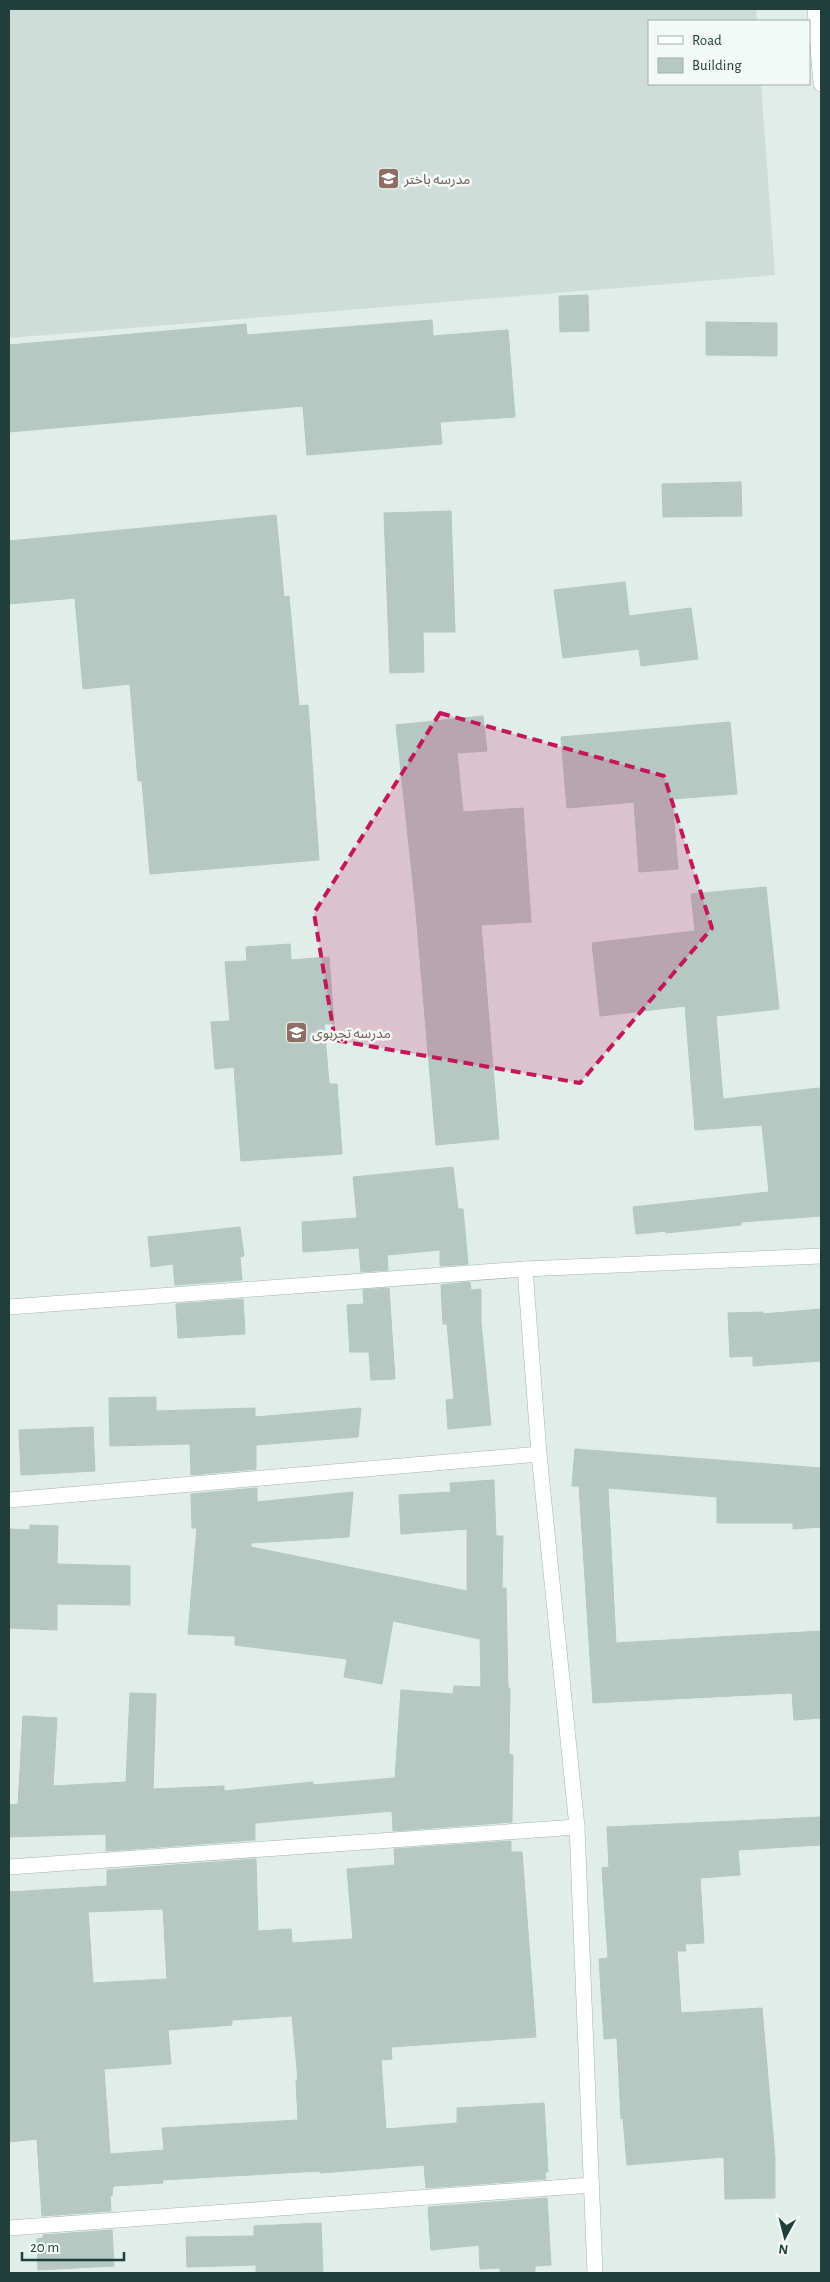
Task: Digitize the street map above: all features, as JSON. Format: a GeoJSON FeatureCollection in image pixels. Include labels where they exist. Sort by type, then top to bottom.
{"type":"FeatureCollection","features":[{"type":"Feature","properties":{"kind":"street"},"geometry":{"type":"LineString","coordinates":[[815,9],[821,84]]}},
{"type":"Feature","properties":{"kind":"street"},"geometry":{"type":"LineString","coordinates":[[9,1307],[526,1269],[821,1256]]}},
{"type":"Feature","properties":{"kind":"street"},"geometry":{"type":"LineString","coordinates":[[526,1269],[539,1454],[577,1827],[595,2273]]}},
{"type":"Feature","properties":{"kind":"street"},"geometry":{"type":"LineString","coordinates":[[9,1500],[539,1454]]}},
{"type":"Feature","properties":{"kind":"street"},"geometry":{"type":"LineString","coordinates":[[9,1867],[577,1827]]}},
{"type":"Feature","properties":{"kind":"street"},"geometry":{"type":"LineString","coordinates":[[9,2228],[592,2185]]}},
{"type":"Feature","properties":{"kind":"highlighted area"},"geometry":{"type":"Polygon","coordinates":[[[440,713],[664,776],[712,928],[580,1083],[335,1040],[314,913],[440,713]]]}},
{"type":"Feature","properties":{"kind":"shaded area","name":"مدرسه باختر"},"geometry":{"type":"Polygon","coordinates":[[[9,9],[756,9],[757,20],[648,20],[648,85],[761,85],[775,275],[9,338],[9,9]]]}},
{"type":"Feature","properties":{"kind":"building"},"geometry":{"type":"Polygon","coordinates":[[[588,295],[589,331],[560,332],[559,296],[588,295]]]}},
{"type":"Feature","properties":{"kind":"building"},"geometry":{"type":"Polygon","coordinates":[[[432,320],[433,336],[508,330],[515,417],[440,422],[442,444],[307,455],[303,406],[9,432],[9,345],[246,324],[247,335],[432,320]]]}},
{"type":"Feature","properties":{"kind":"building"},"geometry":{"type":"Polygon","coordinates":[[[706,322],[777,323],[777,356],[706,355],[706,322]]]}},
{"type":"Feature","properties":{"kind":"building"},"geometry":{"type":"Polygon","coordinates":[[[741,482],[742,516],[663,517],[662,484],[741,482]]]}},
{"type":"Feature","properties":{"kind":"building"},"geometry":{"type":"Polygon","coordinates":[[[451,511],[455,632],[423,632],[424,672],[390,673],[384,513],[451,511]]]}},
{"type":"Feature","properties":{"kind":"building"},"geometry":{"type":"Polygon","coordinates":[[[276,515],[284,597],[289,596],[299,706],[308,705],[319,860],[150,874],[142,781],[138,781],[130,684],[83,689],[75,598],[9,604],[9,541],[276,515]]]}},
{"type":"Feature","properties":{"kind":"building"},"geometry":{"type":"Polygon","coordinates":[[[625,582],[629,616],[691,608],[698,659],[641,666],[639,649],[563,658],[554,590],[625,582]]]}},
{"type":"Feature","properties":{"kind":"building"},"geometry":{"type":"Polygon","coordinates":[[[483,716],[487,751],[457,753],[463,812],[523,808],[531,922],[481,925],[499,1139],[436,1145],[415,901],[396,725],[483,716]]]}},
{"type":"Feature","properties":{"kind":"building"},"geometry":{"type":"Polygon","coordinates":[[[730,722],[737,794],[672,799],[678,869],[639,872],[634,802],[567,808],[561,737],[730,722]]]}},
{"type":"Feature","properties":{"kind":"building"},"geometry":{"type":"Polygon","coordinates":[[[766,887],[779,1009],[716,1016],[723,1099],[819,1088],[821,1110],[821,1216],[741,1222],[741,1225],[666,1233],[666,1231],[636,1234],[633,1207],[769,1192],[762,1125],[695,1130],[685,1006],[600,1016],[592,943],[695,931],[691,894],[766,887]]]}},
{"type":"Feature","properties":{"kind":"building"},"geometry":{"type":"Polygon","coordinates":[[[290,944],[291,960],[329,957],[334,1024],[324,1024],[329,1084],[337,1084],[342,1154],[241,1161],[234,1067],[215,1069],[211,1022],[230,1021],[225,962],[247,961],[246,947],[290,944]]]}},
{"type":"Feature","properties":{"kind":"building"},"geometry":{"type":"Polygon","coordinates":[[[453,1167],[458,1209],[463,1209],[468,1264],[440,1266],[440,1250],[387,1255],[388,1270],[361,1272],[359,1248],[303,1252],[302,1222],[357,1218],[353,1177],[453,1167]]]}},
{"type":"Feature","properties":{"kind":"building"},"geometry":{"type":"Polygon","coordinates":[[[240,1227],[244,1256],[240,1257],[242,1280],[175,1285],[173,1264],[151,1267],[148,1237],[240,1227]]]}},
{"type":"Feature","properties":{"kind":"building"},"geometry":{"type":"Polygon","coordinates":[[[470,1282],[471,1290],[481,1289],[481,1323],[491,1425],[448,1429],[446,1400],[454,1399],[447,1324],[443,1324],[441,1285],[470,1282]]]}},
{"type":"Feature","properties":{"kind":"building"},"geometry":{"type":"Polygon","coordinates":[[[389,1288],[395,1379],[371,1380],[369,1352],[350,1352],[347,1305],[364,1304],[363,1290],[389,1288]]]}},
{"type":"Feature","properties":{"kind":"building"},"geometry":{"type":"Polygon","coordinates":[[[243,1299],[245,1334],[178,1338],[176,1304],[243,1299]]]}},
{"type":"Feature","properties":{"kind":"building"},"geometry":{"type":"Polygon","coordinates":[[[821,1309],[821,1361],[753,1366],[753,1356],[730,1357],[728,1313],[763,1312],[763,1314],[821,1309]]]}},
{"type":"Feature","properties":{"kind":"building"},"geometry":{"type":"Polygon","coordinates":[[[156,1397],[156,1411],[255,1408],[255,1417],[361,1408],[358,1437],[256,1445],[256,1469],[191,1475],[190,1444],[110,1446],[109,1398],[156,1397]]]}},
{"type":"Feature","properties":{"kind":"building"},"geometry":{"type":"Polygon","coordinates":[[[93,1427],[95,1471],[21,1475],[19,1430],[93,1427]]]}},
{"type":"Feature","properties":{"kind":"building"},"geometry":{"type":"Polygon","coordinates":[[[575,1449],[821,1468],[821,1527],[793,1529],[793,1523],[717,1523],[717,1497],[608,1488],[616,1643],[821,1631],[821,1718],[794,1720],[792,1693],[593,1703],[579,1486],[572,1486],[575,1449]]]}},
{"type":"Feature","properties":{"kind":"building"},"geometry":{"type":"Polygon","coordinates":[[[494,1480],[496,1536],[503,1536],[502,1588],[506,1588],[508,1688],[510,1688],[509,1754],[513,1755],[512,1822],[393,1831],[392,1811],[255,1823],[255,1840],[106,1851],[106,1834],[9,1837],[9,1805],[18,1804],[23,1716],[57,1718],[53,1786],[126,1782],[130,1693],[156,1694],[153,1789],[224,1786],[224,1791],[313,1782],[313,1785],[395,1778],[401,1690],[453,1694],[454,1686],[481,1687],[480,1639],[393,1621],[382,1684],[344,1677],[347,1659],[235,1645],[235,1636],[188,1634],[197,1528],[192,1528],[191,1494],[257,1488],[257,1502],[353,1492],[349,1537],[251,1543],[251,1547],[467,1591],[467,1529],[401,1534],[399,1495],[451,1492],[450,1483],[494,1480]]]}},
{"type":"Feature","properties":{"kind":"building"},"geometry":{"type":"Polygon","coordinates":[[[30,1525],[58,1526],[57,1564],[130,1566],[130,1605],[57,1604],[57,1630],[9,1628],[9,1529],[30,1530],[30,1525]]]}},
{"type":"Feature","properties":{"kind":"building"},"geometry":{"type":"Polygon","coordinates":[[[821,1817],[821,1845],[738,1850],[740,1875],[700,1878],[704,1943],[685,1944],[686,1951],[677,1951],[681,2013],[762,2008],[775,2158],[775,2198],[725,2199],[724,2157],[627,2165],[623,2118],[621,2119],[617,2038],[604,2039],[599,1959],[608,1958],[602,1868],[609,1867],[607,1827],[821,1817]]]}},
{"type":"Feature","properties":{"kind":"building"},"geometry":{"type":"Polygon","coordinates":[[[511,1841],[511,1852],[522,1852],[536,2037],[391,2047],[392,2059],[381,2060],[386,2129],[457,2123],[457,2108],[544,2103],[548,2172],[545,2172],[546,2179],[426,2188],[424,2165],[320,2173],[320,2171],[162,2180],[163,2183],[113,2186],[112,2196],[110,2196],[111,2211],[42,2216],[37,2139],[9,2142],[9,1892],[107,1886],[107,1870],[256,1859],[258,1931],[291,1929],[292,1943],[353,1939],[347,1869],[395,1865],[394,1849],[511,1841]],[[163,1909],[88,1912],[93,1983],[167,1979],[163,1909]],[[292,2016],[232,2020],[232,2025],[168,2030],[171,2064],[104,2069],[110,2154],[164,2150],[162,2128],[298,2120],[296,2080],[298,2080],[292,2016]]]}},
{"type":"Feature","properties":{"kind":"building"},"geometry":{"type":"Polygon","coordinates":[[[547,2198],[551,2265],[535,2266],[535,2273],[500,2273],[500,2268],[480,2269],[479,2245],[431,2250],[428,2207],[547,2198]]]}},
{"type":"Feature","properties":{"kind":"building"},"geometry":{"type":"Polygon","coordinates":[[[321,2223],[323,2273],[256,2273],[256,2265],[187,2267],[186,2237],[254,2236],[254,2226],[321,2223]]]}},
{"type":"Feature","properties":{"kind":"building"},"geometry":{"type":"Polygon","coordinates":[[[112,2230],[114,2266],[38,2270],[37,2239],[43,2238],[43,2235],[112,2230]]]}},
{"type":"Feature","properties":{"kind":"place","name":"مدرسه باختر"},"geometry":{"type":"Point","coordinates":[388,179]}},
{"type":"Feature","properties":{"kind":"place","name":"مدرسه تجربوى"},"geometry":{"type":"Point","coordinates":[296,1033]}}]}
